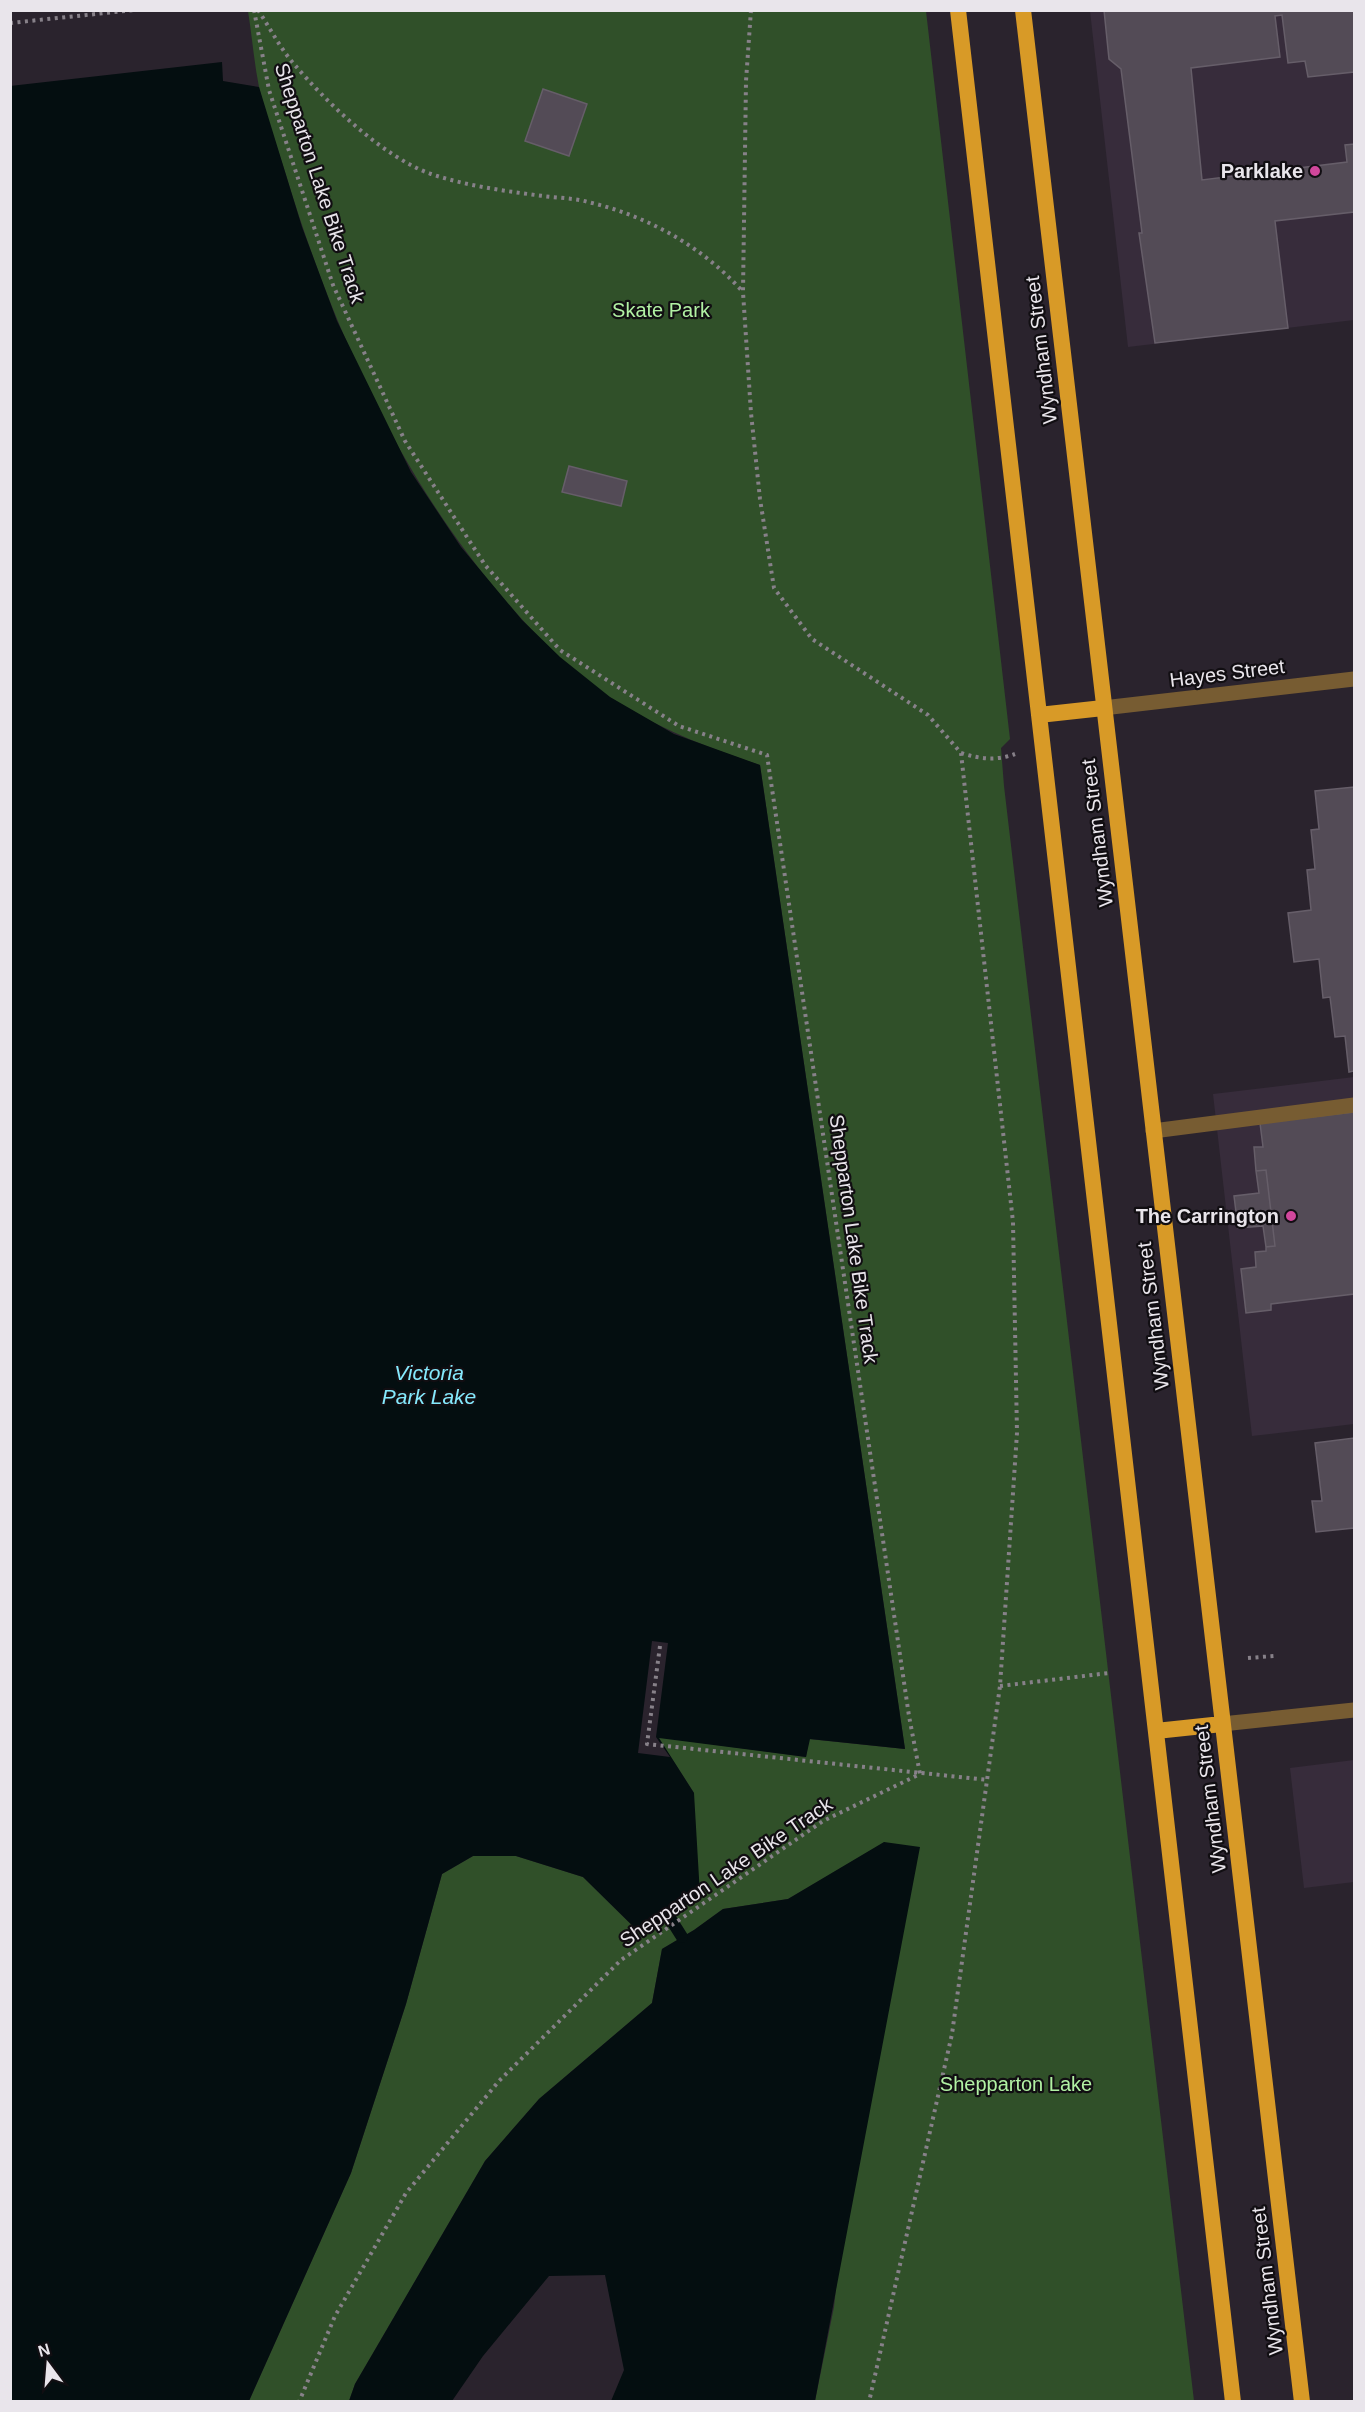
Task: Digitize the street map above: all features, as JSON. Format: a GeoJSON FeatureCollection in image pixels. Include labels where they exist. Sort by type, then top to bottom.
{"type":"FeatureCollection","features":[{"type":"Feature","properties":{"kind":"highway"},"geometry":{"type":"LineString","coordinates":[[958,10],[1233,2402]]}},
{"type":"Feature","properties":{"kind":"highway","name":"Wyndham Street"},"geometry":{"type":"LineString","coordinates":[[1023,10],[1302,2402]]}},
{"type":"Feature","properties":{"kind":"highway"},"geometry":{"type":"LineString","coordinates":[[1039,716],[1103,708]]}},
{"type":"Feature","properties":{"kind":"highway"},"geometry":{"type":"LineString","coordinates":[[1156,1731],[1222,1724]]}},
{"type":"Feature","properties":{"kind":"street","name":"Hayes Street"},"geometry":{"type":"LineString","coordinates":[[1103,708],[1354,679]]}},
{"type":"Feature","properties":{"kind":"street"},"geometry":{"type":"LineString","coordinates":[[1153,1131],[1354,1105]]}},
{"type":"Feature","properties":{"kind":"street"},"geometry":{"type":"LineString","coordinates":[[1222,1724],[1354,1710]]}},
{"type":"Feature","properties":{"kind":"path"},"geometry":{"type":"LineString","coordinates":[[73,10],[74,17]]}},
{"type":"Feature","properties":{"kind":"path"},"geometry":{"type":"LineString","coordinates":[[10,23],[134,10]]}},
{"type":"Feature","properties":{"kind":"path"},"geometry":{"type":"LineString","coordinates":[[256,10],[293,63],[345,115],[386,150],[430,173],[483,188],[588,202],[633,217],[679,237],[723,269],[743,292]]}},
{"type":"Feature","properties":{"kind":"path","name":"Shepparton Lake Bike Track"},"geometry":{"type":"LineString","coordinates":[[256,10],[269,90],[333,285],[405,441],[485,565],[560,650],[679,726],[767,755],[909,1716],[920,1774],[824,1821],[621,1960],[499,2081],[406,2193],[335,2316],[298,2402]]}},
{"type":"Feature","properties":{"kind":"path"},"geometry":{"type":"LineString","coordinates":[[751,10],[746,81],[743,292],[759,499],[774,588],[812,639],[928,715],[961,753],[979,759],[1002,759],[1042,744]]}},
{"type":"Feature","properties":{"kind":"path"},"geometry":{"type":"LineString","coordinates":[[869,2402],[952,2034],[1000,1686],[1017,1433],[1013,1222],[961,753]]}},
{"type":"Feature","properties":{"kind":"path"},"geometry":{"type":"LineString","coordinates":[[660,1646],[647,1744],[988,1780]]}},
{"type":"Feature","properties":{"kind":"path"},"geometry":{"type":"LineString","coordinates":[[1248,1658],[1274,1656]]}},
{"type":"Feature","properties":{"kind":"path"},"geometry":{"type":"LineString","coordinates":[[1000,1686],[1109,1673]]}},
{"type":"Feature","properties":{"kind":"shaded area"},"geometry":{"type":"Polygon","coordinates":[[[1090,11],[1354,11],[1354,320],[1128,347],[1090,11]]]}},
{"type":"Feature","properties":{"kind":"shaded area","name":"The Carrington"},"geometry":{"type":"Polygon","coordinates":[[[1354,1077],[1354,1424],[1252,1436],[1213,1094],[1354,1077]]]}},
{"type":"Feature","properties":{"kind":"shaded area"},"geometry":{"type":"Polygon","coordinates":[[[1354,1760],[1354,1882],[1304,1888],[1290,1768],[1354,1760]]]}},
{"type":"Feature","properties":{"kind":"green space"},"geometry":{"type":"Polygon","coordinates":[[[248,11],[926,11],[1010,739],[1001,748],[1004,786],[1194,2401],[815,2401],[834,2307],[885,1842],[788,1899],[723,1909],[662,1949],[652,2003],[539,2099],[485,2161],[355,2384],[349,2401],[249,2401],[351,2173],[406,2004],[442,1874],[473,1856],[516,1856],[583,1877],[643,1936],[694,1793],[658,1737],[806,1757],[809,1739],[905,1749],[760,765],[665,728],[611,698],[582,677],[542,640],[505,600],[467,553],[433,503],[373,399],[325,289],[262,98],[248,11]]]}},
{"type":"Feature","properties":{"kind":"water","name":"Victoria Park Lake"},"geometry":{"type":"Polygon","coordinates":[[[222,62],[223,81],[259,87],[302,227],[337,321],[411,472],[461,547],[522,620],[560,657],[610,697],[674,734],[760,765],[905,1749],[810,1739],[806,1757],[659,1738],[694,1793],[700,1895],[643,1936],[583,1877],[516,1856],[473,1856],[442,1874],[406,2004],[351,2173],[249,2401],[11,2401],[10,86],[222,62]]]}},
{"type":"Feature","properties":{"kind":"water"},"geometry":{"type":"Polygon","coordinates":[[[884,1842],[920,1847],[815,2401],[611,2401],[624,2370],[605,2275],[549,2276],[483,2356],[452,2401],[349,2401],[355,2384],[485,2161],[539,2099],[652,2003],[662,1949],[723,1909],[788,1899],[884,1842]]]}},
{"type":"Feature","properties":{"kind":"pier"},"geometry":{"type":"Polygon","coordinates":[[[652,1641],[668,1643],[656,1737],[670,1757],[638,1753],[652,1641]]]}},
{"type":"Feature","properties":{"kind":"building","name":"Parklake"},"geometry":{"type":"Polygon","coordinates":[[[1104,10],[1354,10],[1354,72],[1308,77],[1305,61],[1288,63],[1282,15],[1275,16],[1280,57],[1191,68],[1202,180],[1347,162],[1345,145],[1354,144],[1354,212],[1275,221],[1288,328],[1155,343],[1139,233],[1142,233],[1121,69],[1109,59],[1104,10]]]}},
{"type":"Feature","properties":{"kind":"building"},"geometry":{"type":"Polygon","coordinates":[[[543,89],[587,104],[569,156],[525,141],[543,89]]]}},
{"type":"Feature","properties":{"kind":"building"},"geometry":{"type":"Polygon","coordinates":[[[569,466],[627,481],[621,506],[562,492],[569,466]]]}},
{"type":"Feature","properties":{"kind":"building"},"geometry":{"type":"Polygon","coordinates":[[[1354,787],[1354,1071],[1349,1072],[1345,1036],[1335,1037],[1330,997],[1323,998],[1319,959],[1294,962],[1288,913],[1311,910],[1307,870],[1315,869],[1311,830],[1319,829],[1315,791],[1354,787]]]}},
{"type":"Feature","properties":{"kind":"building"},"geometry":{"type":"Polygon","coordinates":[[[1354,1112],[1354,1294],[1271,1304],[1271,1310],[1246,1313],[1241,1269],[1256,1267],[1255,1252],[1266,1251],[1266,1247],[1275,1246],[1266,1170],[1256,1171],[1254,1147],[1263,1147],[1260,1123],[1354,1112]]]}},
{"type":"Feature","properties":{"kind":"building"},"geometry":{"type":"Polygon","coordinates":[[[1266,1170],[1275,1246],[1266,1247],[1263,1226],[1238,1228],[1234,1196],[1259,1193],[1256,1171],[1266,1170]]]}},
{"type":"Feature","properties":{"kind":"building"},"geometry":{"type":"Polygon","coordinates":[[[1354,1438],[1354,1528],[1316,1532],[1312,1501],[1322,1501],[1315,1443],[1354,1438]]]}},
{"type":"Feature","properties":{"kind":"waterway"},"geometry":{"type":"LineString","coordinates":[[670,1918],[682,1937]]}},
{"type":"Feature","properties":{"kind":"place","name":"Parklake"},"geometry":{"type":"Point","coordinates":[1315,171]}},
{"type":"Feature","properties":{"kind":"place","name":"The Carrington"},"geometry":{"type":"Point","coordinates":[1291,1216]}},
{"type":"Feature","properties":{"kind":"park label","name":"Skate Park"},"geometry":{"type":"Point","coordinates":[661,310]}},
{"type":"Feature","properties":{"kind":"park label","name":"Shepparton Lake"},"geometry":{"type":"Point","coordinates":[1016,2084]}}]}
